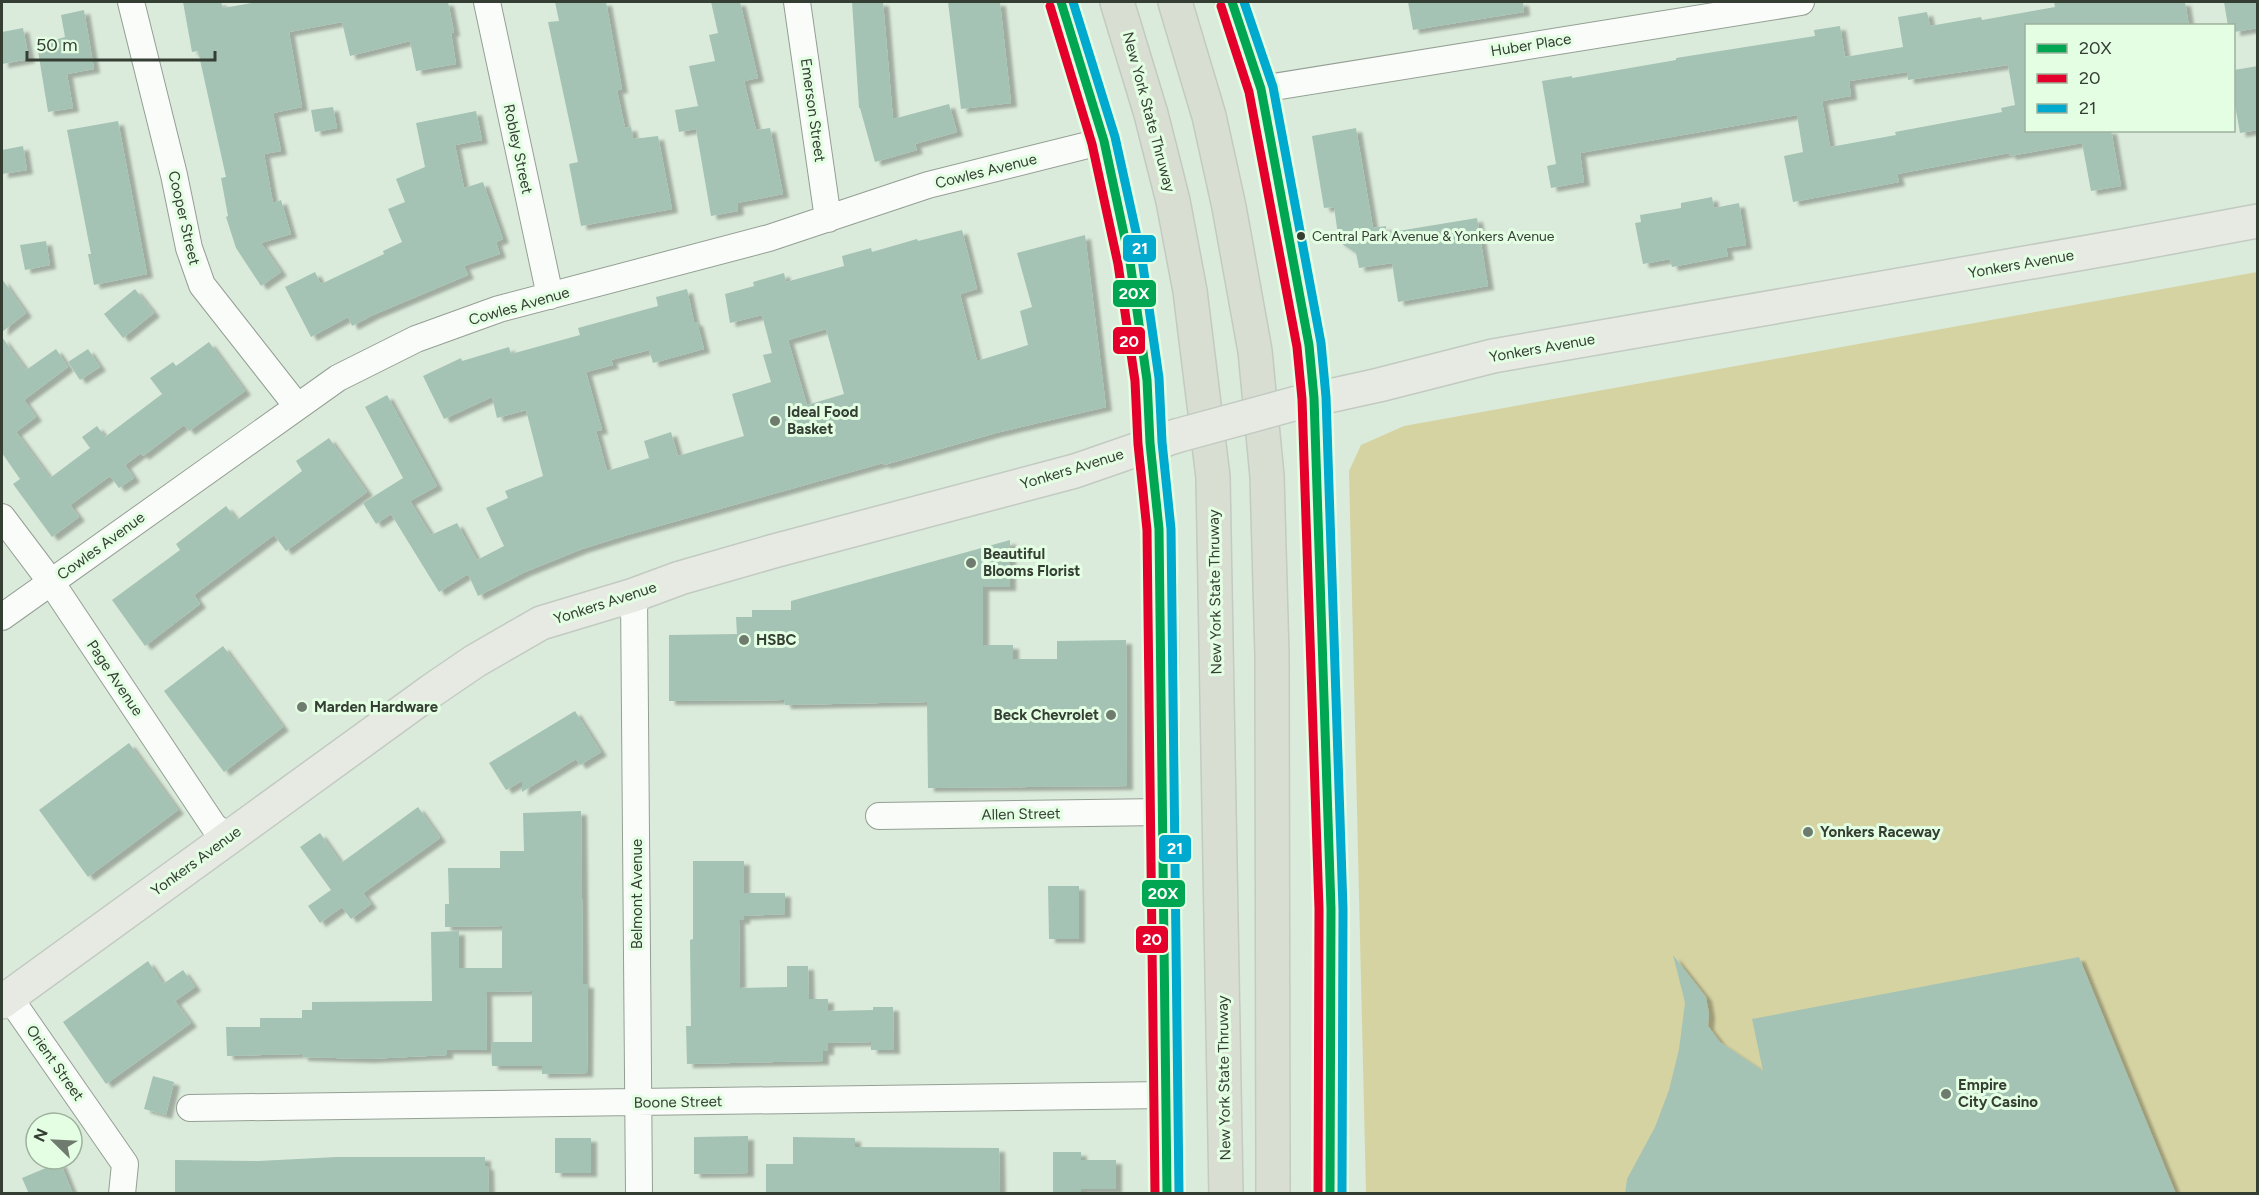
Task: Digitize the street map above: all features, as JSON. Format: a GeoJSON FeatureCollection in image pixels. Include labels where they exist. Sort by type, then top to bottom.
{"type":"FeatureCollection","features":[{"type":"Feature","properties":{"kind":"highway","name":"New York State Thruway"},"geometry":{"type":"LineString","coordinates":[[1118,2],[1151,114],[1173,201],[1190,291],[1213,477],[1226,1194]]}},
{"type":"Feature","properties":{"kind":"highway"},"geometry":{"type":"LineString","coordinates":[[1175,2],[1209,116],[1229,207],[1255,351],[1267,476],[1272,655],[1273,1194]]}},
{"type":"Feature","properties":{"kind":"main road"},"geometry":{"type":"LineString","coordinates":[[1061,2],[1104,141],[1130,262],[1147,380],[1163,440],[1159,529],[1167,1194]]}},
{"type":"Feature","properties":{"kind":"main road"},"geometry":{"type":"LineString","coordinates":[[1232,2],[1261,89],[1309,345],[1305,401],[1331,909],[1330,1194]]}},
{"type":"Feature","properties":{"kind":"main road","name":"Yonkers Avenue"},"geometry":{"type":"LineString","coordinates":[[5,1000],[475,661],[541,623],[634,595],[680,578],[774,551],[1075,471],[1163,440],[1305,401],[1378,386],[1493,356],[2258,221]]}},
{"type":"Feature","properties":{"kind":"street","name":"Cooper Street"},"geometry":{"type":"LineString","coordinates":[[131,2],[174,175],[189,248],[202,285],[297,406]]}},
{"type":"Feature","properties":{"kind":"street","name":"Robley Street"},"geometry":{"type":"LineString","coordinates":[[487,2],[550,296]]}},
{"type":"Feature","properties":{"kind":"street","name":"Emerson Street"},"geometry":{"type":"LineString","coordinates":[[797,2],[828,219]]}},
{"type":"Feature","properties":{"kind":"street","name":"Huber Place"},"geometry":{"type":"LineString","coordinates":[[1261,89],[1801,2]]}},
{"type":"Feature","properties":{"kind":"street","name":"Cowles Avenue"},"geometry":{"type":"LineString","coordinates":[[2,617],[338,378],[416,339],[499,309],[769,238],[928,185],[1104,141]]}},
{"type":"Feature","properties":{"kind":"street","name":"Page Avenue"},"geometry":{"type":"LineString","coordinates":[[2,517],[51,582],[213,825],[227,838]]}},
{"type":"Feature","properties":{"kind":"street","name":"Belmont Avenue"},"geometry":{"type":"LineString","coordinates":[[634,595],[639,1194]]}},
{"type":"Feature","properties":{"kind":"street","name":"Allen Street"},"geometry":{"type":"LineString","coordinates":[[879,816],[1162,812]]}},
{"type":"Feature","properties":{"kind":"street","name":"Orient Street"},"geometry":{"type":"LineString","coordinates":[[5,1000],[125,1164],[122,1194]]}},
{"type":"Feature","properties":{"kind":"street","name":"Boone Street"},"geometry":{"type":"LineString","coordinates":[[190,1108],[1166,1095]]}},
{"type":"Feature","properties":{"kind":"shaded area","name":"Yonkers Raceway"},"geometry":{"type":"Polygon","coordinates":[[[2257,272],[2257,1193],[1366,1193],[1349,471],[1361,445],[1404,426],[2257,272]]]}},
{"type":"Feature","properties":{"kind":"building"},"geometry":{"type":"Polygon","coordinates":[[[183,2],[221,2],[223,8],[258,2],[448,2],[454,32],[451,33],[456,64],[416,71],[410,41],[350,56],[342,22],[289,32],[302,107],[273,113],[281,151],[264,154],[273,203],[281,200],[291,234],[261,243],[281,272],[261,286],[236,248],[226,217],[228,216],[221,178],[226,177],[198,51],[192,52],[183,2]]]}},
{"type":"Feature","properties":{"kind":"building"},"geometry":{"type":"Polygon","coordinates":[[[555,2],[606,2],[622,89],[617,90],[625,128],[631,127],[633,139],[658,136],[672,209],[581,226],[569,164],[578,162],[548,22],[559,21],[555,2]]]}},
{"type":"Feature","properties":{"kind":"building"},"geometry":{"type":"Polygon","coordinates":[[[711,2],[740,2],[758,78],[744,81],[756,130],[770,128],[783,194],[737,203],[738,211],[711,216],[696,129],[679,132],[675,110],[698,106],[689,66],[715,61],[709,35],[718,33],[711,2]]]}},
{"type":"Feature","properties":{"kind":"building"},"geometry":{"type":"Polygon","coordinates":[[[852,2],[883,2],[893,119],[949,104],[957,132],[915,144],[917,150],[875,162],[859,108],[852,2]]]}},
{"type":"Feature","properties":{"kind":"building"},"geometry":{"type":"Polygon","coordinates":[[[948,2],[1000,2],[1011,103],[961,109],[948,2]]]}},
{"type":"Feature","properties":{"kind":"building"},"geometry":{"type":"Polygon","coordinates":[[[1408,2],[1523,2],[1524,12],[1413,30],[1408,2]]]}},
{"type":"Feature","properties":{"kind":"building"},"geometry":{"type":"Polygon","coordinates":[[[2054,2],[2185,2],[2189,24],[2025,24],[2025,132],[2111,132],[2121,186],[2091,191],[2082,143],[2010,156],[2009,153],[1897,174],[1899,182],[1793,202],[1784,156],[1803,152],[1797,115],[1580,153],[1584,182],[1551,188],[1547,166],[1556,164],[1542,81],[1572,76],[1572,78],[1676,60],[1676,58],[1815,36],[1814,30],[1840,26],[1845,57],[1903,47],[1898,17],[1927,12],[1930,26],[1981,17],[1982,20],[2055,7],[2054,2]],[[2008,65],[1908,80],[1907,72],[1849,81],[1851,96],[1822,101],[1830,147],[2002,112],[2001,108],[2015,105],[2008,65]]]}},
{"type":"Feature","properties":{"kind":"building"},"geometry":{"type":"Polygon","coordinates":[[[2224,2],[2258,2],[2258,28],[2235,32],[2235,24],[2228,24],[2224,2]]]}},
{"type":"Feature","properties":{"kind":"building"},"geometry":{"type":"Polygon","coordinates":[[[84,10],[94,69],[67,74],[73,108],[48,112],[37,45],[65,37],[61,15],[84,10]]]}},
{"type":"Feature","properties":{"kind":"building"},"geometry":{"type":"Polygon","coordinates":[[[23,28],[29,59],[2,64],[2,32],[23,28]]]}},
{"type":"Feature","properties":{"kind":"building"},"geometry":{"type":"Polygon","coordinates":[[[2258,66],[2258,130],[2240,133],[2235,106],[2235,70],[2258,66]]]}},
{"type":"Feature","properties":{"kind":"building"},"geometry":{"type":"Polygon","coordinates":[[[333,107],[337,128],[315,132],[311,110],[333,107]]]}},
{"type":"Feature","properties":{"kind":"building"},"geometry":{"type":"Polygon","coordinates":[[[476,111],[482,140],[455,145],[464,188],[483,182],[503,239],[496,242],[500,254],[464,266],[468,275],[352,326],[348,317],[311,337],[285,287],[315,272],[321,284],[384,254],[383,251],[402,242],[388,209],[405,202],[396,179],[425,167],[416,123],[476,111]]]}},
{"type":"Feature","properties":{"kind":"building"},"geometry":{"type":"Polygon","coordinates":[[[118,121],[147,274],[94,285],[88,254],[91,254],[67,130],[118,121]]]}},
{"type":"Feature","properties":{"kind":"building"},"geometry":{"type":"Polygon","coordinates":[[[1356,128],[1373,228],[1386,226],[1386,233],[1477,218],[1488,286],[1398,302],[1392,263],[1359,268],[1356,253],[1339,242],[1334,207],[1324,208],[1312,136],[1356,128]]]}},
{"type":"Feature","properties":{"kind":"building"},"geometry":{"type":"Polygon","coordinates":[[[23,146],[27,170],[2,174],[2,150],[23,146]]]}},
{"type":"Feature","properties":{"kind":"building"},"geometry":{"type":"Polygon","coordinates":[[[1712,197],[1714,208],[1739,203],[1746,245],[1726,248],[1728,256],[1672,267],[1670,259],[1643,264],[1635,223],[1641,222],[1640,215],[1681,208],[1681,203],[1712,197]]]}},
{"type":"Feature","properties":{"kind":"building"},"geometry":{"type":"Polygon","coordinates":[[[962,230],[977,289],[960,294],[977,361],[1028,345],[1020,311],[1032,307],[1017,253],[1085,235],[1106,407],[996,433],[884,465],[883,463],[627,535],[582,549],[525,572],[478,596],[468,574],[439,592],[391,514],[376,524],[363,503],[403,478],[365,407],[387,395],[437,486],[410,501],[431,535],[457,523],[477,560],[504,546],[486,508],[508,498],[505,491],[543,476],[526,410],[497,418],[492,397],[444,419],[423,376],[461,358],[462,361],[509,347],[511,354],[580,335],[578,328],[658,306],[656,297],[687,289],[694,322],[697,322],[704,349],[653,363],[649,350],[611,360],[613,365],[586,372],[602,430],[596,431],[607,471],[649,458],[644,441],[671,432],[678,456],[744,436],[732,394],[771,382],[763,355],[772,353],[762,315],[730,323],[725,294],[754,286],[753,282],[784,273],[786,282],[844,266],[842,256],[871,248],[872,252],[917,239],[918,241],[962,230]],[[826,329],[788,340],[807,405],[844,394],[826,329]]]}},
{"type":"Feature","properties":{"kind":"building"},"geometry":{"type":"Polygon","coordinates":[[[46,241],[50,265],[25,270],[20,245],[46,241]]]}},
{"type":"Feature","properties":{"kind":"building"},"geometry":{"type":"Polygon","coordinates":[[[2,279],[26,313],[2,332],[2,279]]]}},
{"type":"Feature","properties":{"kind":"building"},"geometry":{"type":"Polygon","coordinates":[[[135,289],[154,313],[123,338],[104,314],[135,289]]]}},
{"type":"Feature","properties":{"kind":"building"},"geometry":{"type":"Polygon","coordinates":[[[2,337],[26,370],[56,349],[68,367],[24,400],[36,417],[16,432],[50,478],[90,448],[82,437],[97,426],[105,437],[162,394],[150,378],[173,362],[176,366],[209,342],[245,391],[189,431],[184,425],[143,456],[141,453],[125,465],[134,478],[119,488],[110,476],[70,505],[79,517],[52,537],[13,484],[20,479],[2,453],[2,337]]]}},
{"type":"Feature","properties":{"kind":"building"},"geometry":{"type":"Polygon","coordinates":[[[88,349],[100,367],[80,380],[68,362],[88,349]]]}},
{"type":"Feature","properties":{"kind":"building"},"geometry":{"type":"Polygon","coordinates":[[[329,438],[367,492],[286,551],[274,535],[194,595],[200,604],[145,646],[112,600],[180,550],[176,544],[226,506],[237,520],[302,471],[296,461],[329,438]]]}},
{"type":"Feature","properties":{"kind":"building"},"geometry":{"type":"Polygon","coordinates":[[[1010,540],[1010,587],[983,587],[983,645],[1013,645],[1013,659],[1057,659],[1057,641],[1126,640],[1127,786],[928,788],[927,702],[785,705],[784,700],[669,701],[669,635],[737,634],[736,617],[752,617],[752,610],[791,610],[791,601],[1010,540]]]}},
{"type":"Feature","properties":{"kind":"building"},"geometry":{"type":"Polygon","coordinates":[[[223,646],[283,727],[224,772],[164,691],[223,646]]]}},
{"type":"Feature","properties":{"kind":"building"},"geometry":{"type":"Polygon","coordinates":[[[575,711],[601,752],[580,765],[576,759],[522,792],[522,781],[506,790],[489,763],[575,711]]]}},
{"type":"Feature","properties":{"kind":"building"},"geometry":{"type":"Polygon","coordinates":[[[129,743],[178,810],[88,877],[39,810],[129,743]]]}},
{"type":"Feature","properties":{"kind":"building"},"geometry":{"type":"Polygon","coordinates":[[[418,807],[440,838],[363,893],[371,904],[351,919],[342,907],[320,923],[308,906],[331,890],[300,847],[320,833],[341,863],[418,807]]]}},
{"type":"Feature","properties":{"kind":"building"},"geometry":{"type":"Polygon","coordinates":[[[581,811],[583,984],[588,984],[587,1073],[542,1074],[542,1066],[492,1066],[491,1042],[532,1042],[532,991],[486,992],[487,1050],[447,1050],[447,1055],[368,1059],[302,1057],[302,1054],[227,1056],[226,1027],[260,1027],[260,1018],[302,1018],[302,1010],[312,1010],[312,1002],[432,1001],[431,932],[459,931],[459,968],[502,968],[502,926],[445,927],[445,904],[449,904],[448,868],[500,868],[500,851],[524,851],[523,813],[581,811]]]}},
{"type":"Feature","properties":{"kind":"building"},"geometry":{"type":"Polygon","coordinates":[[[693,861],[744,861],[744,893],[785,893],[785,914],[744,916],[744,920],[739,920],[740,988],[787,987],[787,966],[808,966],[809,999],[828,999],[828,1011],[893,1007],[894,1050],[871,1050],[871,1042],[828,1043],[828,1051],[823,1051],[823,1061],[687,1064],[686,1026],[691,1026],[690,940],[693,939],[693,861]]]}},
{"type":"Feature","properties":{"kind":"building"},"geometry":{"type":"Polygon","coordinates":[[[1048,886],[1079,886],[1079,939],[1049,939],[1048,886]]]}},
{"type":"Feature","properties":{"kind":"building","name":"Empire City Casino"},"geometry":{"type":"Polygon","coordinates":[[[1673,955],[1706,997],[1709,1014],[1708,1026],[1720,1042],[1763,1071],[1752,1019],[2079,957],[2176,1194],[1625,1194],[1627,1179],[1655,1127],[1669,1090],[1679,1049],[1685,1003],[1673,955]]]}},
{"type":"Feature","properties":{"kind":"building"},"geometry":{"type":"Polygon","coordinates":[[[148,961],[163,984],[183,970],[195,987],[175,1001],[191,1023],[106,1084],[63,1022],[148,961]]]}},
{"type":"Feature","properties":{"kind":"building"},"geometry":{"type":"Polygon","coordinates":[[[153,1076],[174,1082],[166,1115],[144,1109],[153,1076]]]}},
{"type":"Feature","properties":{"kind":"building"},"geometry":{"type":"Polygon","coordinates":[[[748,1136],[748,1173],[694,1174],[694,1137],[748,1136]]]}},
{"type":"Feature","properties":{"kind":"building"},"geometry":{"type":"Polygon","coordinates":[[[793,1137],[855,1138],[855,1147],[999,1148],[1000,1194],[766,1194],[766,1164],[793,1164],[793,1137]]]}},
{"type":"Feature","properties":{"kind":"building"},"geometry":{"type":"Polygon","coordinates":[[[555,1138],[591,1138],[591,1173],[555,1173],[555,1138]]]}},
{"type":"Feature","properties":{"kind":"building"},"geometry":{"type":"Polygon","coordinates":[[[1053,1152],[1081,1152],[1081,1160],[1116,1160],[1116,1189],[1081,1189],[1081,1194],[1053,1194],[1053,1152]]]}},
{"type":"Feature","properties":{"kind":"building"},"geometry":{"type":"Polygon","coordinates":[[[337,1157],[485,1157],[485,1166],[488,1166],[489,1194],[175,1194],[175,1160],[258,1161],[337,1157]]]}},
{"type":"Feature","properties":{"kind":"building"},"geometry":{"type":"Polygon","coordinates":[[[39,1171],[64,1171],[73,1194],[29,1194],[22,1178],[39,1171]]]}},
{"type":"Feature","properties":{"kind":"transit line","name":"20X"},"geometry":{"type":"LineString","coordinates":[[1061,2],[1104,141],[1130,262],[1147,380],[1150,443],[1159,529],[1167,1194]]}},
{"type":"Feature","properties":{"kind":"transit line","name":"21"},"geometry":{"type":"LineString","coordinates":[[1073,2],[1115,137],[1142,259],[1159,378],[1162,442],[1171,529],[1179,1194]]}},
{"type":"Feature","properties":{"kind":"transit line","name":"20X"},"geometry":{"type":"LineString","coordinates":[[1232,2],[1261,89],[1309,345],[1314,398],[1331,909],[1330,1194]]}},
{"type":"Feature","properties":{"kind":"transit line","name":"21"},"geometry":{"type":"LineString","coordinates":[[1244,2],[1273,87],[1321,343],[1326,397],[1343,909],[1342,1194]]}},
{"type":"Feature","properties":{"kind":"transit line","name":"20"},"geometry":{"type":"LineString","coordinates":[[1050,6],[1092,144],[1118,264],[1135,381],[1138,444],[1147,530],[1155,1194]]}},
{"type":"Feature","properties":{"kind":"transit line","name":"20"},"geometry":{"type":"LineString","coordinates":[[1221,6],[1249,92],[1297,347],[1302,399],[1319,909],[1318,1194]]}},
{"type":"Feature","properties":{"kind":"place","name":"Central Park Avenue & Yonkers Avenue"},"geometry":{"type":"Point","coordinates":[1301,236]}},
{"type":"Feature","properties":{"kind":"place","name":"Ideal Food Basket"},"geometry":{"type":"Point","coordinates":[775,421]}},
{"type":"Feature","properties":{"kind":"place","name":"Beautiful Blooms Florist"},"geometry":{"type":"Point","coordinates":[971,563]}},
{"type":"Feature","properties":{"kind":"place","name":"HSBC"},"geometry":{"type":"Point","coordinates":[744,640]}},
{"type":"Feature","properties":{"kind":"place","name":"Marden Hardware"},"geometry":{"type":"Point","coordinates":[302,707]}},
{"type":"Feature","properties":{"kind":"place","name":"Beck Chevrolet"},"geometry":{"type":"Point","coordinates":[1111,715]}},
{"type":"Feature","properties":{"kind":"place","name":"Yonkers Raceway"},"geometry":{"type":"Point","coordinates":[1808,832]}},
{"type":"Feature","properties":{"kind":"place","name":"Empire City Casino"},"geometry":{"type":"Point","coordinates":[1946,1094]}}]}
